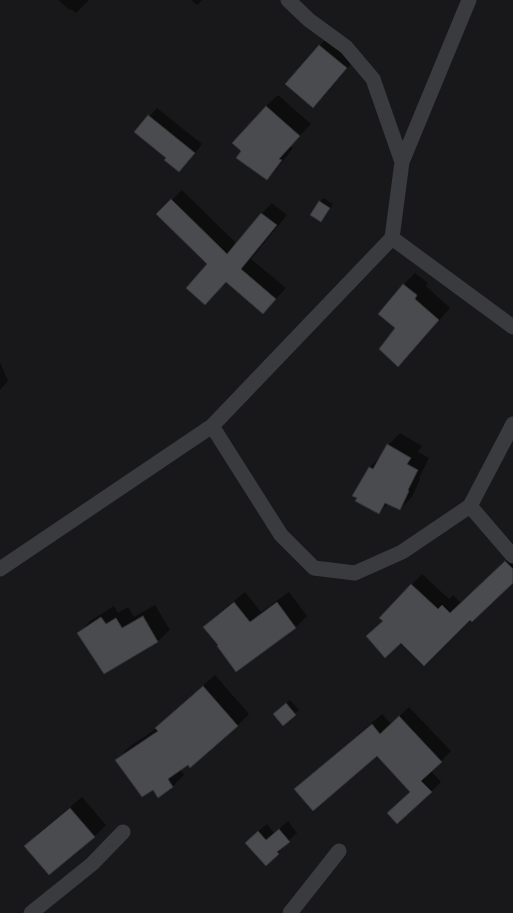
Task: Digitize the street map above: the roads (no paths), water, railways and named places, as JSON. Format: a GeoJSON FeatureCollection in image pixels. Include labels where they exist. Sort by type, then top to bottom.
{"type":"FeatureCollection","features":[{"type":"Feature","properties":{"kind":"street"},"geometry":{"type":"LineString","coordinates":[[288,0],[309,20],[346,47],[373,79],[402,162]]}},
{"type":"Feature","properties":{"kind":"street"},"geometry":{"type":"LineString","coordinates":[[0,569],[212,426],[392,238],[402,162],[469,0]]}},
{"type":"Feature","properties":{"kind":"street"},"geometry":{"type":"LineString","coordinates":[[392,238],[513,327]]}},
{"type":"Feature","properties":{"kind":"street"},"geometry":{"type":"LineString","coordinates":[[212,426],[281,535],[314,568],[356,573],[402,552],[470,506],[513,424]]}},
{"type":"Feature","properties":{"kind":"street"},"geometry":{"type":"LineString","coordinates":[[470,506],[513,556]]}},
{"type":"Feature","properties":{"kind":"street"},"geometry":{"type":"LineString","coordinates":[[31,913],[92,864],[123,832]]}},
{"type":"Feature","properties":{"kind":"street"},"geometry":{"type":"LineString","coordinates":[[290,913],[339,850]]}}]}
